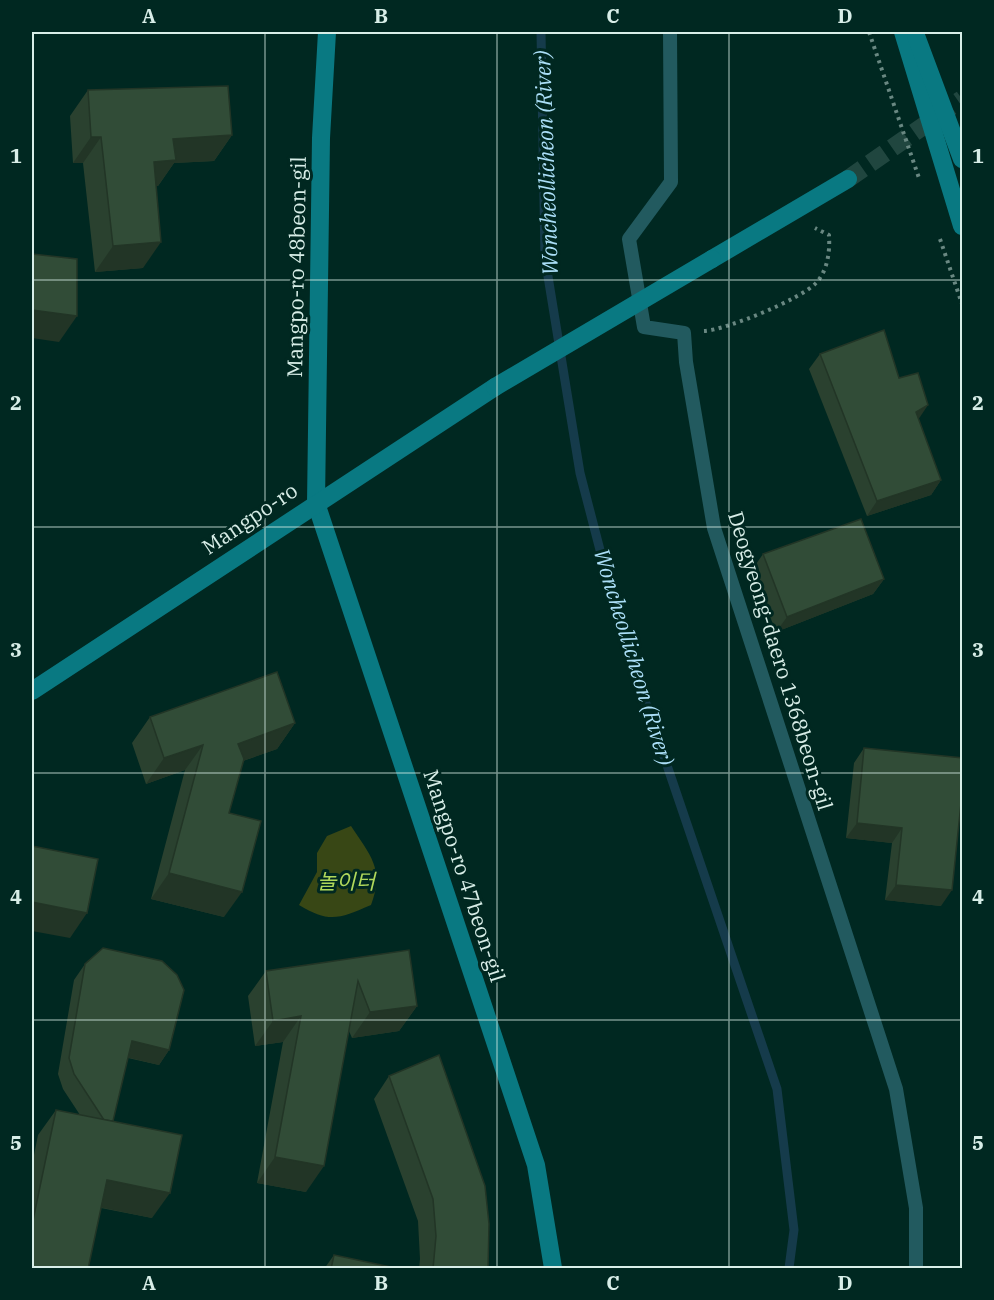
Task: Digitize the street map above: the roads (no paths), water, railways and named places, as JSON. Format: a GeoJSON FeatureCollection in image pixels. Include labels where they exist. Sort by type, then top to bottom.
{"type":"FeatureCollection","features":[{"type":"Feature","properties":{"kind":"street","name":"Mangpo-ro 48beon-gil"},"geometry":{"type":"LineString","coordinates":[[316,503],[321,138],[327,32]]}},
{"type":"Feature","properties":{"kind":"street"},"geometry":{"type":"LineString","coordinates":[[903,32],[963,226]]}},
{"type":"Feature","properties":{"kind":"street"},"geometry":{"type":"LineString","coordinates":[[914,32],[963,159]]}},
{"type":"Feature","properties":{"kind":"street","name":"Mangpo-ro"},"geometry":{"type":"LineString","coordinates":[[32,691],[495,387],[848,179]]}},
{"type":"Feature","properties":{"kind":"street","name":"Mangpo-ro 47beon-gil"},"geometry":{"type":"LineString","coordinates":[[316,503],[536,1166],[553,1269]]}},
{"type":"Feature","properties":{"kind":"lane","name":"Deogyeong-daero 1368beon-gil"},"geometry":{"type":"LineString","coordinates":[[670,32],[671,182],[629,239],[644,327],[684,333],[686,362],[714,528],[896,1089],[916,1208],[916,1269]]}},
{"type":"Feature","properties":{"kind":"waterway","name":"Woncheollicheon (River)"},"geometry":{"type":"LineString","coordinates":[[541,32],[545,258],[580,473],[620,627],[777,1089],[794,1230],[789,1268]]}},
{"type":"Feature","properties":{"kind":"tunnel"},"geometry":{"type":"LineString","coordinates":[[848,179],[962,99]]}},
{"type":"Feature","properties":{"kind":"park label","name":"놀이터"},"geometry":{"type":"Point","coordinates":[346,882]}}]}
